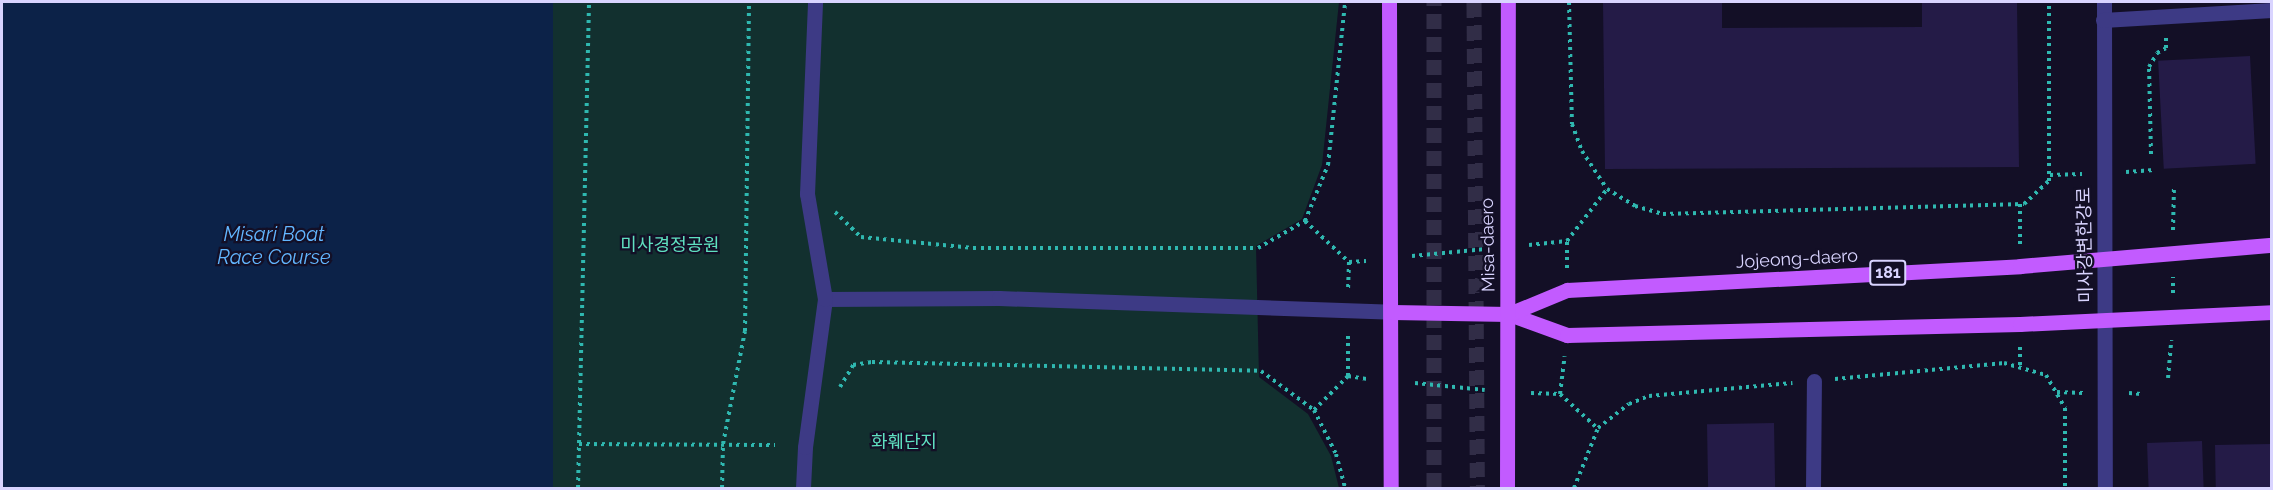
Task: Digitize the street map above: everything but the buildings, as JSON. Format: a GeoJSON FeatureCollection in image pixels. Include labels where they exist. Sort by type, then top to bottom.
{"type":"FeatureCollection","features":[{"type":"Feature","properties":{"kind":"main road"},"geometry":{"type":"LineString","coordinates":[[1389,2],[1391,489]]}},
{"type":"Feature","properties":{"kind":"main road","name":"Misa-daero"},"geometry":{"type":"LineString","coordinates":[[1507,489],[1508,2]]}},
{"type":"Feature","properties":{"kind":"main road","name":"Jojeong-daero"},"geometry":{"type":"LineString","coordinates":[[1509,314],[1567,291],[2105,261],[2173,252],[2271,246]]}},
{"type":"Feature","properties":{"kind":"main road","name":"Jojeong-daero"},"geometry":{"type":"LineString","coordinates":[[1392,312],[1509,314],[1568,335],[2172,318],[2271,312]]}},
{"type":"Feature","properties":{"kind":"street"},"geometry":{"type":"LineString","coordinates":[[803,489],[805,447],[825,299],[807,194],[815,2]]}},
{"type":"Feature","properties":{"kind":"street","name":"미사강변한강로"},"geometry":{"type":"LineString","coordinates":[[2104,2],[2105,489]]}},
{"type":"Feature","properties":{"kind":"street"},"geometry":{"type":"LineString","coordinates":[[2103,20],[2271,10]]}},
{"type":"Feature","properties":{"kind":"street"},"geometry":{"type":"LineString","coordinates":[[825,299],[999,298],[1392,312]]}},
{"type":"Feature","properties":{"kind":"street"},"geometry":{"type":"LineString","coordinates":[[1813,489],[1814,381]]}},
{"type":"Feature","properties":{"kind":"path"},"geometry":{"type":"LineString","coordinates":[[578,489],[589,2]]}},
{"type":"Feature","properties":{"kind":"path"},"geometry":{"type":"LineString","coordinates":[[722,489],[723,444],[746,331],[749,2]]}},
{"type":"Feature","properties":{"kind":"path"},"geometry":{"type":"LineString","coordinates":[[835,212],[861,237],[973,248],[1258,248],[1305,221],[1328,165],[1345,2]]}},
{"type":"Feature","properties":{"kind":"path"},"geometry":{"type":"LineString","coordinates":[[1569,2],[1572,124],[1588,162],[1607,189],[1635,206],[1663,214],[2024,204],[2049,181],[2050,175],[2049,2]]}},
{"type":"Feature","properties":{"kind":"path"},"geometry":{"type":"LineString","coordinates":[[2151,154],[2149,67],[2153,57],[2166,48]]}},
{"type":"Feature","properties":{"kind":"path"},"geometry":{"type":"LineString","coordinates":[[2168,378],[2172,318],[2174,185]]}},
{"type":"Feature","properties":{"kind":"path"},"geometry":{"type":"LineString","coordinates":[[1305,221],[1349,262],[1567,241],[1607,189]]}},
{"type":"Feature","properties":{"kind":"path"},"geometry":{"type":"LineString","coordinates":[[840,387],[854,365],[872,362],[1261,371],[1314,410],[1336,454],[1346,489]]}},
{"type":"Feature","properties":{"kind":"path"},"geometry":{"type":"LineString","coordinates":[[2020,368],[2046,375],[2065,408],[2065,489]]}},
{"type":"Feature","properties":{"kind":"path"},"geometry":{"type":"LineString","coordinates":[[1314,410],[1348,376],[1506,392],[1560,394],[1598,428],[1574,489]]}},
{"type":"Feature","properties":{"kind":"path"},"geometry":{"type":"LineString","coordinates":[[579,444],[775,445]]}},
{"type":"Feature","properties":{"kind":"green space","name":"미사경정공원"},"geometry":{"type":"Polygon","coordinates":[[[2,2],[1339,2],[1322,165],[1302,219],[1256,246],[1259,377],[1308,414],[1331,456],[1339,488],[2,488],[2,2]]]}},
{"type":"Feature","properties":{"kind":"water","name":"Misari Boat Race Course"},"geometry":{"type":"Polygon","coordinates":[[[2,2],[553,2],[553,488],[2,488],[2,2]]]}},
{"type":"Feature","properties":{"kind":"tunnel"},"geometry":{"type":"LineString","coordinates":[[1434,2],[1434,488]]}},
{"type":"Feature","properties":{"kind":"tunnel"},"geometry":{"type":"LineString","coordinates":[[1474,2],[1477,488]]}},
{"type":"Feature","properties":{"kind":"park label","name":"화훼단지"},"geometry":{"type":"Point","coordinates":[904,442]}}]}
